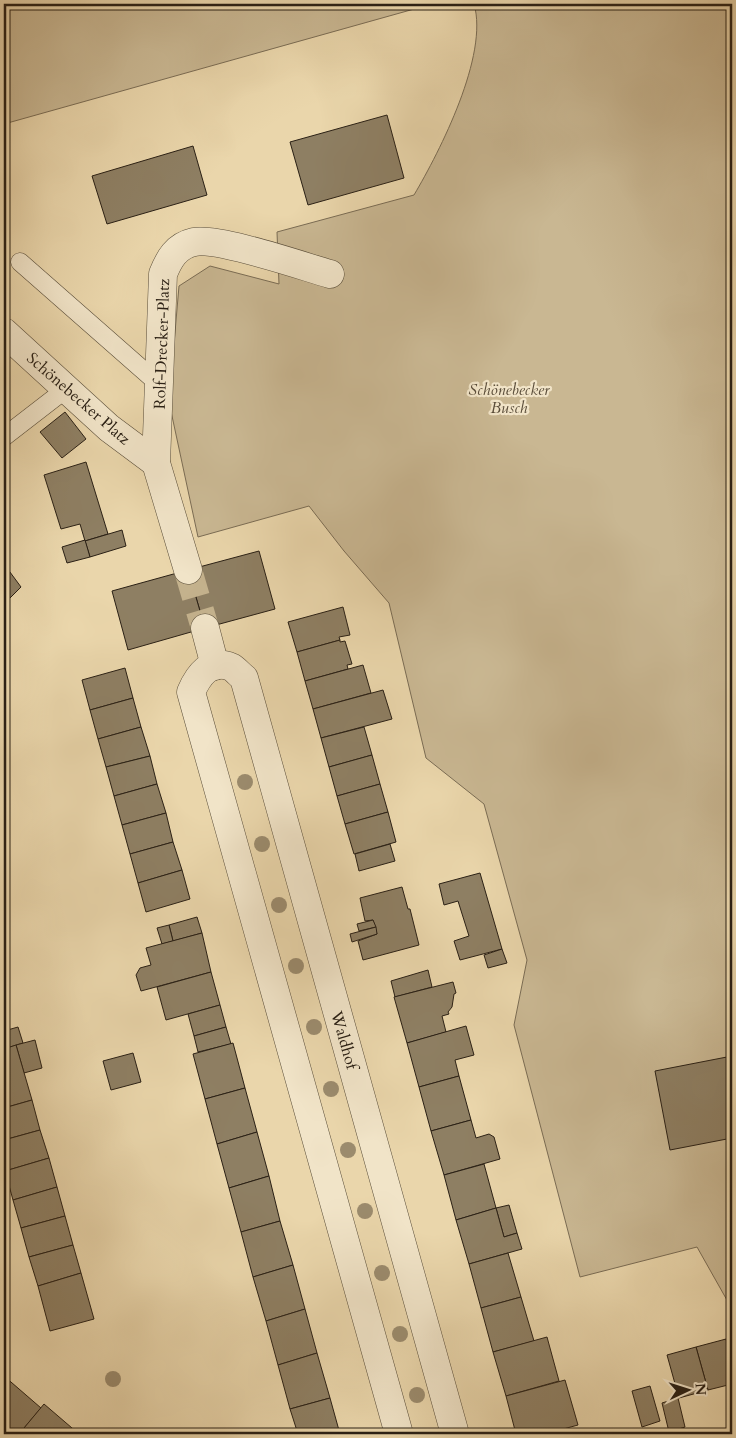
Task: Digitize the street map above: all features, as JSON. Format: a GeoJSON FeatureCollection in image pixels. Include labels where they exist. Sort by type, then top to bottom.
{"type":"FeatureCollection","features":[{"type":"Feature","properties":{"kind":"street","name":"Rolf-Drecker-Platz"},"geometry":{"type":"LineString","coordinates":[[188,570],[156,463],[163,274],[171,255],[194,242],[222,244],[330,274]]}},
{"type":"Feature","properties":{"kind":"street","name":"Schönebecker Platz"},"geometry":{"type":"LineString","coordinates":[[4,332],[109,428],[156,463]]}},
{"type":"Feature","properties":{"kind":"street"},"geometry":{"type":"LineString","coordinates":[[204,628],[215,666],[198,675],[191,692],[399,1434]]}},
{"type":"Feature","properties":{"kind":"street","name":"Waldhof"},"geometry":{"type":"LineString","coordinates":[[215,666],[231,667],[244,678],[455,1434]]}},
{"type":"Feature","properties":{"kind":"lane"},"geometry":{"type":"LineString","coordinates":[[20,262],[160,385]]}},
{"type":"Feature","properties":{"kind":"lane"},"geometry":{"type":"LineString","coordinates":[[4,437],[66,389]]}},
{"type":"Feature","properties":{"kind":"green space"},"geometry":{"type":"Polygon","coordinates":[[[4,4],[432,4],[4,124],[4,4]]]}},
{"type":"Feature","properties":{"kind":"green space","name":"Schönebecker Busch"},"geometry":{"type":"Polygon","coordinates":[[[474,4],[732,4],[732,1309],[697,1247],[580,1277],[514,1025],[527,960],[484,804],[426,758],[389,603],[344,551],[309,506],[198,537],[169,402],[179,286],[210,266],[279,284],[277,232],[414,195],[448,129],[468,75],[475,49],[477,25],[474,4]]]}},
{"type":"Feature","properties":{"kind":"building"},"geometry":{"type":"Polygon","coordinates":[[[387,115],[404,178],[308,205],[290,142],[387,115]]]}},
{"type":"Feature","properties":{"kind":"building"},"geometry":{"type":"Polygon","coordinates":[[[193,146],[207,195],[107,224],[92,176],[193,146]]]}},
{"type":"Feature","properties":{"kind":"building"},"geometry":{"type":"Polygon","coordinates":[[[65,412],[86,439],[62,458],[40,432],[65,412]]]}},
{"type":"Feature","properties":{"kind":"building"},"geometry":{"type":"Polygon","coordinates":[[[86,462],[108,534],[85,541],[80,524],[61,529],[44,475],[86,462]]]}},
{"type":"Feature","properties":{"kind":"building"},"geometry":{"type":"Polygon","coordinates":[[[122,530],[126,546],[90,557],[85,541],[122,530]]]}},
{"type":"Feature","properties":{"kind":"building"},"geometry":{"type":"Polygon","coordinates":[[[85,540],[90,557],[67,563],[62,547],[85,540]]]}},
{"type":"Feature","properties":{"kind":"building"},"geometry":{"type":"Polygon","coordinates":[[[259,551],[275,609],[205,628],[188,570],[259,551]]]}},
{"type":"Feature","properties":{"kind":"building"},"geometry":{"type":"Polygon","coordinates":[[[4,564],[21,587],[4,604],[4,564]]]}},
{"type":"Feature","properties":{"kind":"building"},"geometry":{"type":"Polygon","coordinates":[[[188,570],[205,628],[128,650],[112,591],[188,570]]]}},
{"type":"Feature","properties":{"kind":"building"},"geometry":{"type":"Polygon","coordinates":[[[343,607],[350,635],[339,637],[340,640],[297,652],[288,622],[343,607]]]}},
{"type":"Feature","properties":{"kind":"building"},"geometry":{"type":"Polygon","coordinates":[[[340,640],[340,642],[345,641],[352,664],[347,665],[348,669],[305,681],[297,652],[340,640]]]}},
{"type":"Feature","properties":{"kind":"building"},"geometry":{"type":"Polygon","coordinates":[[[363,665],[371,693],[313,709],[305,681],[363,665]]]}},
{"type":"Feature","properties":{"kind":"building"},"geometry":{"type":"Polygon","coordinates":[[[125,668],[133,698],[90,710],[82,680],[125,668]]]}},
{"type":"Feature","properties":{"kind":"building"},"geometry":{"type":"Polygon","coordinates":[[[383,690],[392,719],[321,738],[313,709],[383,690]]]}},
{"type":"Feature","properties":{"kind":"building"},"geometry":{"type":"Polygon","coordinates":[[[133,698],[141,727],[98,739],[90,710],[133,698]]]}},
{"type":"Feature","properties":{"kind":"building"},"geometry":{"type":"Polygon","coordinates":[[[141,727],[150,756],[106,767],[98,739],[141,727]]]}},
{"type":"Feature","properties":{"kind":"building"},"geometry":{"type":"Polygon","coordinates":[[[364,727],[372,755],[329,767],[321,738],[364,727]]]}},
{"type":"Feature","properties":{"kind":"building"},"geometry":{"type":"Polygon","coordinates":[[[372,755],[380,784],[337,796],[329,767],[372,755]]]}},
{"type":"Feature","properties":{"kind":"building"},"geometry":{"type":"Polygon","coordinates":[[[150,756],[157,784],[114,796],[106,767],[150,756]]]}},
{"type":"Feature","properties":{"kind":"building"},"geometry":{"type":"Polygon","coordinates":[[[157,784],[166,813],[122,825],[114,796],[157,784]]]}},
{"type":"Feature","properties":{"kind":"building"},"geometry":{"type":"Polygon","coordinates":[[[380,784],[388,812],[345,824],[337,796],[380,784]]]}},
{"type":"Feature","properties":{"kind":"building"},"geometry":{"type":"Polygon","coordinates":[[[388,812],[396,842],[354,854],[345,824],[388,812]]]}},
{"type":"Feature","properties":{"kind":"building"},"geometry":{"type":"Polygon","coordinates":[[[166,813],[173,842],[130,854],[122,825],[166,813]]]}},
{"type":"Feature","properties":{"kind":"building"},"geometry":{"type":"Polygon","coordinates":[[[173,842],[182,870],[138,883],[130,854],[173,842]]]}},
{"type":"Feature","properties":{"kind":"building"},"geometry":{"type":"Polygon","coordinates":[[[390,844],[395,861],[359,871],[355,854],[390,844]]]}},
{"type":"Feature","properties":{"kind":"building"},"geometry":{"type":"Polygon","coordinates":[[[182,870],[190,899],[146,912],[138,883],[182,870]]]}},
{"type":"Feature","properties":{"kind":"building"},"geometry":{"type":"Polygon","coordinates":[[[480,873],[502,949],[460,960],[454,941],[469,936],[458,901],[444,905],[439,884],[480,873]]]}},
{"type":"Feature","properties":{"kind":"building"},"geometry":{"type":"Polygon","coordinates":[[[402,887],[419,945],[363,960],[358,941],[377,934],[373,920],[365,921],[360,898],[402,887]]]}},
{"type":"Feature","properties":{"kind":"building"},"geometry":{"type":"Polygon","coordinates":[[[197,917],[202,933],[173,941],[169,925],[197,917]]]}},
{"type":"Feature","properties":{"kind":"building"},"geometry":{"type":"Polygon","coordinates":[[[373,920],[376,927],[359,931],[357,924],[373,920]]]}},
{"type":"Feature","properties":{"kind":"building"},"geometry":{"type":"Polygon","coordinates":[[[169,925],[173,941],[162,944],[157,928],[169,925]]]}},
{"type":"Feature","properties":{"kind":"building"},"geometry":{"type":"Polygon","coordinates":[[[376,927],[377,934],[352,942],[350,934],[376,927]]]}},
{"type":"Feature","properties":{"kind":"building"},"geometry":{"type":"Polygon","coordinates":[[[202,933],[211,972],[141,991],[136,975],[140,968],[151,965],[146,948],[202,933]]]}},
{"type":"Feature","properties":{"kind":"building"},"geometry":{"type":"Polygon","coordinates":[[[502,949],[507,963],[488,968],[484,955],[502,949]]]}},
{"type":"Feature","properties":{"kind":"building"},"geometry":{"type":"Polygon","coordinates":[[[428,970],[432,987],[395,997],[391,981],[428,970]]]}},
{"type":"Feature","properties":{"kind":"building"},"geometry":{"type":"Polygon","coordinates":[[[211,972],[220,1005],[166,1020],[157,987],[211,972]]]}},
{"type":"Feature","properties":{"kind":"building"},"geometry":{"type":"Polygon","coordinates":[[[453,982],[456,993],[454,994],[452,1007],[448,1012],[449,1014],[442,1016],[446,1032],[407,1043],[394,997],[453,982]]]}},
{"type":"Feature","properties":{"kind":"building"},"geometry":{"type":"Polygon","coordinates":[[[220,1005],[226,1027],[194,1036],[188,1014],[220,1005]]]}},
{"type":"Feature","properties":{"kind":"building"},"geometry":{"type":"Polygon","coordinates":[[[466,1026],[474,1055],[455,1060],[459,1076],[419,1087],[407,1043],[466,1026]]]}},
{"type":"Feature","properties":{"kind":"building"},"geometry":{"type":"Polygon","coordinates":[[[18,1027],[23,1043],[4,1049],[4,1031],[18,1027]]]}},
{"type":"Feature","properties":{"kind":"building"},"geometry":{"type":"Polygon","coordinates":[[[226,1027],[231,1044],[198,1052],[194,1036],[226,1027]]]}},
{"type":"Feature","properties":{"kind":"building"},"geometry":{"type":"Polygon","coordinates":[[[35,1040],[42,1068],[24,1073],[16,1045],[35,1040]]]}},
{"type":"Feature","properties":{"kind":"building"},"geometry":{"type":"Polygon","coordinates":[[[233,1043],[245,1088],[205,1099],[193,1054],[233,1043]]]}},
{"type":"Feature","properties":{"kind":"building"},"geometry":{"type":"Polygon","coordinates":[[[16,1045],[32,1100],[4,1108],[4,1049],[16,1045]]]}},
{"type":"Feature","properties":{"kind":"building"},"geometry":{"type":"Polygon","coordinates":[[[133,1053],[141,1082],[111,1090],[103,1061],[133,1053]]]}},
{"type":"Feature","properties":{"kind":"building"},"geometry":{"type":"Polygon","coordinates":[[[732,1056],[732,1138],[670,1150],[655,1071],[732,1056]]]}},
{"type":"Feature","properties":{"kind":"building"},"geometry":{"type":"Polygon","coordinates":[[[459,1076],[471,1120],[431,1131],[419,1087],[459,1076]]]}},
{"type":"Feature","properties":{"kind":"building"},"geometry":{"type":"Polygon","coordinates":[[[245,1088],[257,1132],[217,1144],[205,1099],[245,1088]]]}},
{"type":"Feature","properties":{"kind":"building"},"geometry":{"type":"Polygon","coordinates":[[[32,1100],[40,1130],[4,1140],[4,1108],[32,1100]]]}},
{"type":"Feature","properties":{"kind":"building"},"geometry":{"type":"Polygon","coordinates":[[[471,1120],[476,1138],[489,1134],[494,1137],[500,1159],[444,1175],[431,1131],[471,1120]]]}},
{"type":"Feature","properties":{"kind":"building"},"geometry":{"type":"Polygon","coordinates":[[[40,1130],[49,1158],[5,1171],[4,1140],[40,1130]]]}},
{"type":"Feature","properties":{"kind":"building"},"geometry":{"type":"Polygon","coordinates":[[[257,1132],[269,1176],[229,1188],[217,1144],[257,1132]]]}},
{"type":"Feature","properties":{"kind":"building"},"geometry":{"type":"Polygon","coordinates":[[[49,1158],[57,1187],[13,1200],[5,1171],[49,1158]]]}},
{"type":"Feature","properties":{"kind":"building"},"geometry":{"type":"Polygon","coordinates":[[[484,1164],[496,1208],[456,1220],[444,1175],[484,1164]]]}},
{"type":"Feature","properties":{"kind":"building"},"geometry":{"type":"Polygon","coordinates":[[[269,1176],[280,1221],[241,1232],[229,1188],[269,1176]]]}},
{"type":"Feature","properties":{"kind":"building"},"geometry":{"type":"Polygon","coordinates":[[[57,1187],[65,1216],[21,1228],[13,1200],[57,1187]]]}},
{"type":"Feature","properties":{"kind":"building"},"geometry":{"type":"Polygon","coordinates":[[[509,1205],[517,1233],[504,1237],[496,1208],[509,1205]]]}},
{"type":"Feature","properties":{"kind":"building"},"geometry":{"type":"Polygon","coordinates":[[[496,1208],[504,1237],[517,1233],[522,1249],[469,1264],[456,1220],[496,1208]]]}},
{"type":"Feature","properties":{"kind":"building"},"geometry":{"type":"Polygon","coordinates":[[[65,1216],[73,1245],[29,1257],[21,1228],[65,1216]]]}},
{"type":"Feature","properties":{"kind":"building"},"geometry":{"type":"Polygon","coordinates":[[[280,1221],[293,1265],[253,1277],[241,1232],[280,1221]]]}},
{"type":"Feature","properties":{"kind":"building"},"geometry":{"type":"Polygon","coordinates":[[[73,1245],[81,1273],[38,1286],[29,1257],[73,1245]]]}},
{"type":"Feature","properties":{"kind":"building"},"geometry":{"type":"Polygon","coordinates":[[[508,1253],[521,1297],[481,1308],[469,1264],[508,1253]]]}},
{"type":"Feature","properties":{"kind":"building"},"geometry":{"type":"Polygon","coordinates":[[[293,1265],[305,1309],[266,1321],[253,1277],[293,1265]]]}},
{"type":"Feature","properties":{"kind":"building"},"geometry":{"type":"Polygon","coordinates":[[[81,1273],[94,1319],[50,1331],[38,1286],[81,1273]]]}},
{"type":"Feature","properties":{"kind":"building"},"geometry":{"type":"Polygon","coordinates":[[[521,1297],[534,1341],[493,1352],[481,1308],[521,1297]]]}},
{"type":"Feature","properties":{"kind":"building"},"geometry":{"type":"Polygon","coordinates":[[[305,1309],[317,1353],[278,1365],[266,1321],[305,1309]]]}},
{"type":"Feature","properties":{"kind":"building"},"geometry":{"type":"Polygon","coordinates":[[[547,1337],[559,1381],[506,1396],[493,1352],[547,1337]]]}},
{"type":"Feature","properties":{"kind":"building"},"geometry":{"type":"Polygon","coordinates":[[[726,1339],[732,1364],[732,1384],[708,1390],[696,1347],[726,1339]]]}},
{"type":"Feature","properties":{"kind":"building"},"geometry":{"type":"Polygon","coordinates":[[[732,1341],[732,1364],[727,1343],[732,1341]]]}},
{"type":"Feature","properties":{"kind":"building"},"geometry":{"type":"Polygon","coordinates":[[[696,1347],[708,1390],[679,1398],[667,1355],[696,1347]]]}},
{"type":"Feature","properties":{"kind":"building"},"geometry":{"type":"Polygon","coordinates":[[[317,1353],[330,1398],[290,1409],[278,1365],[317,1353]]]}},
{"type":"Feature","properties":{"kind":"building"},"geometry":{"type":"Polygon","coordinates":[[[4,1376],[41,1408],[19,1434],[4,1434],[4,1376]]]}},
{"type":"Feature","properties":{"kind":"building"},"geometry":{"type":"Polygon","coordinates":[[[565,1380],[578,1425],[545,1434],[516,1434],[506,1396],[565,1380]]]}},
{"type":"Feature","properties":{"kind":"building"},"geometry":{"type":"Polygon","coordinates":[[[650,1386],[660,1421],[642,1427],[632,1391],[650,1386]]]}},
{"type":"Feature","properties":{"kind":"building"},"geometry":{"type":"Polygon","coordinates":[[[330,1398],[340,1434],[298,1434],[290,1409],[330,1398]]]}},
{"type":"Feature","properties":{"kind":"building"},"geometry":{"type":"Polygon","coordinates":[[[678,1398],[685,1427],[669,1432],[662,1403],[678,1398]]]}},
{"type":"Feature","properties":{"kind":"building"},"geometry":{"type":"Polygon","coordinates":[[[44,1404],[79,1434],[19,1434],[44,1404]]]}},
{"type":"Feature","properties":{"kind":"tunnel"},"geometry":{"type":"LineString","coordinates":[[188,570],[205,628]]}}]}
